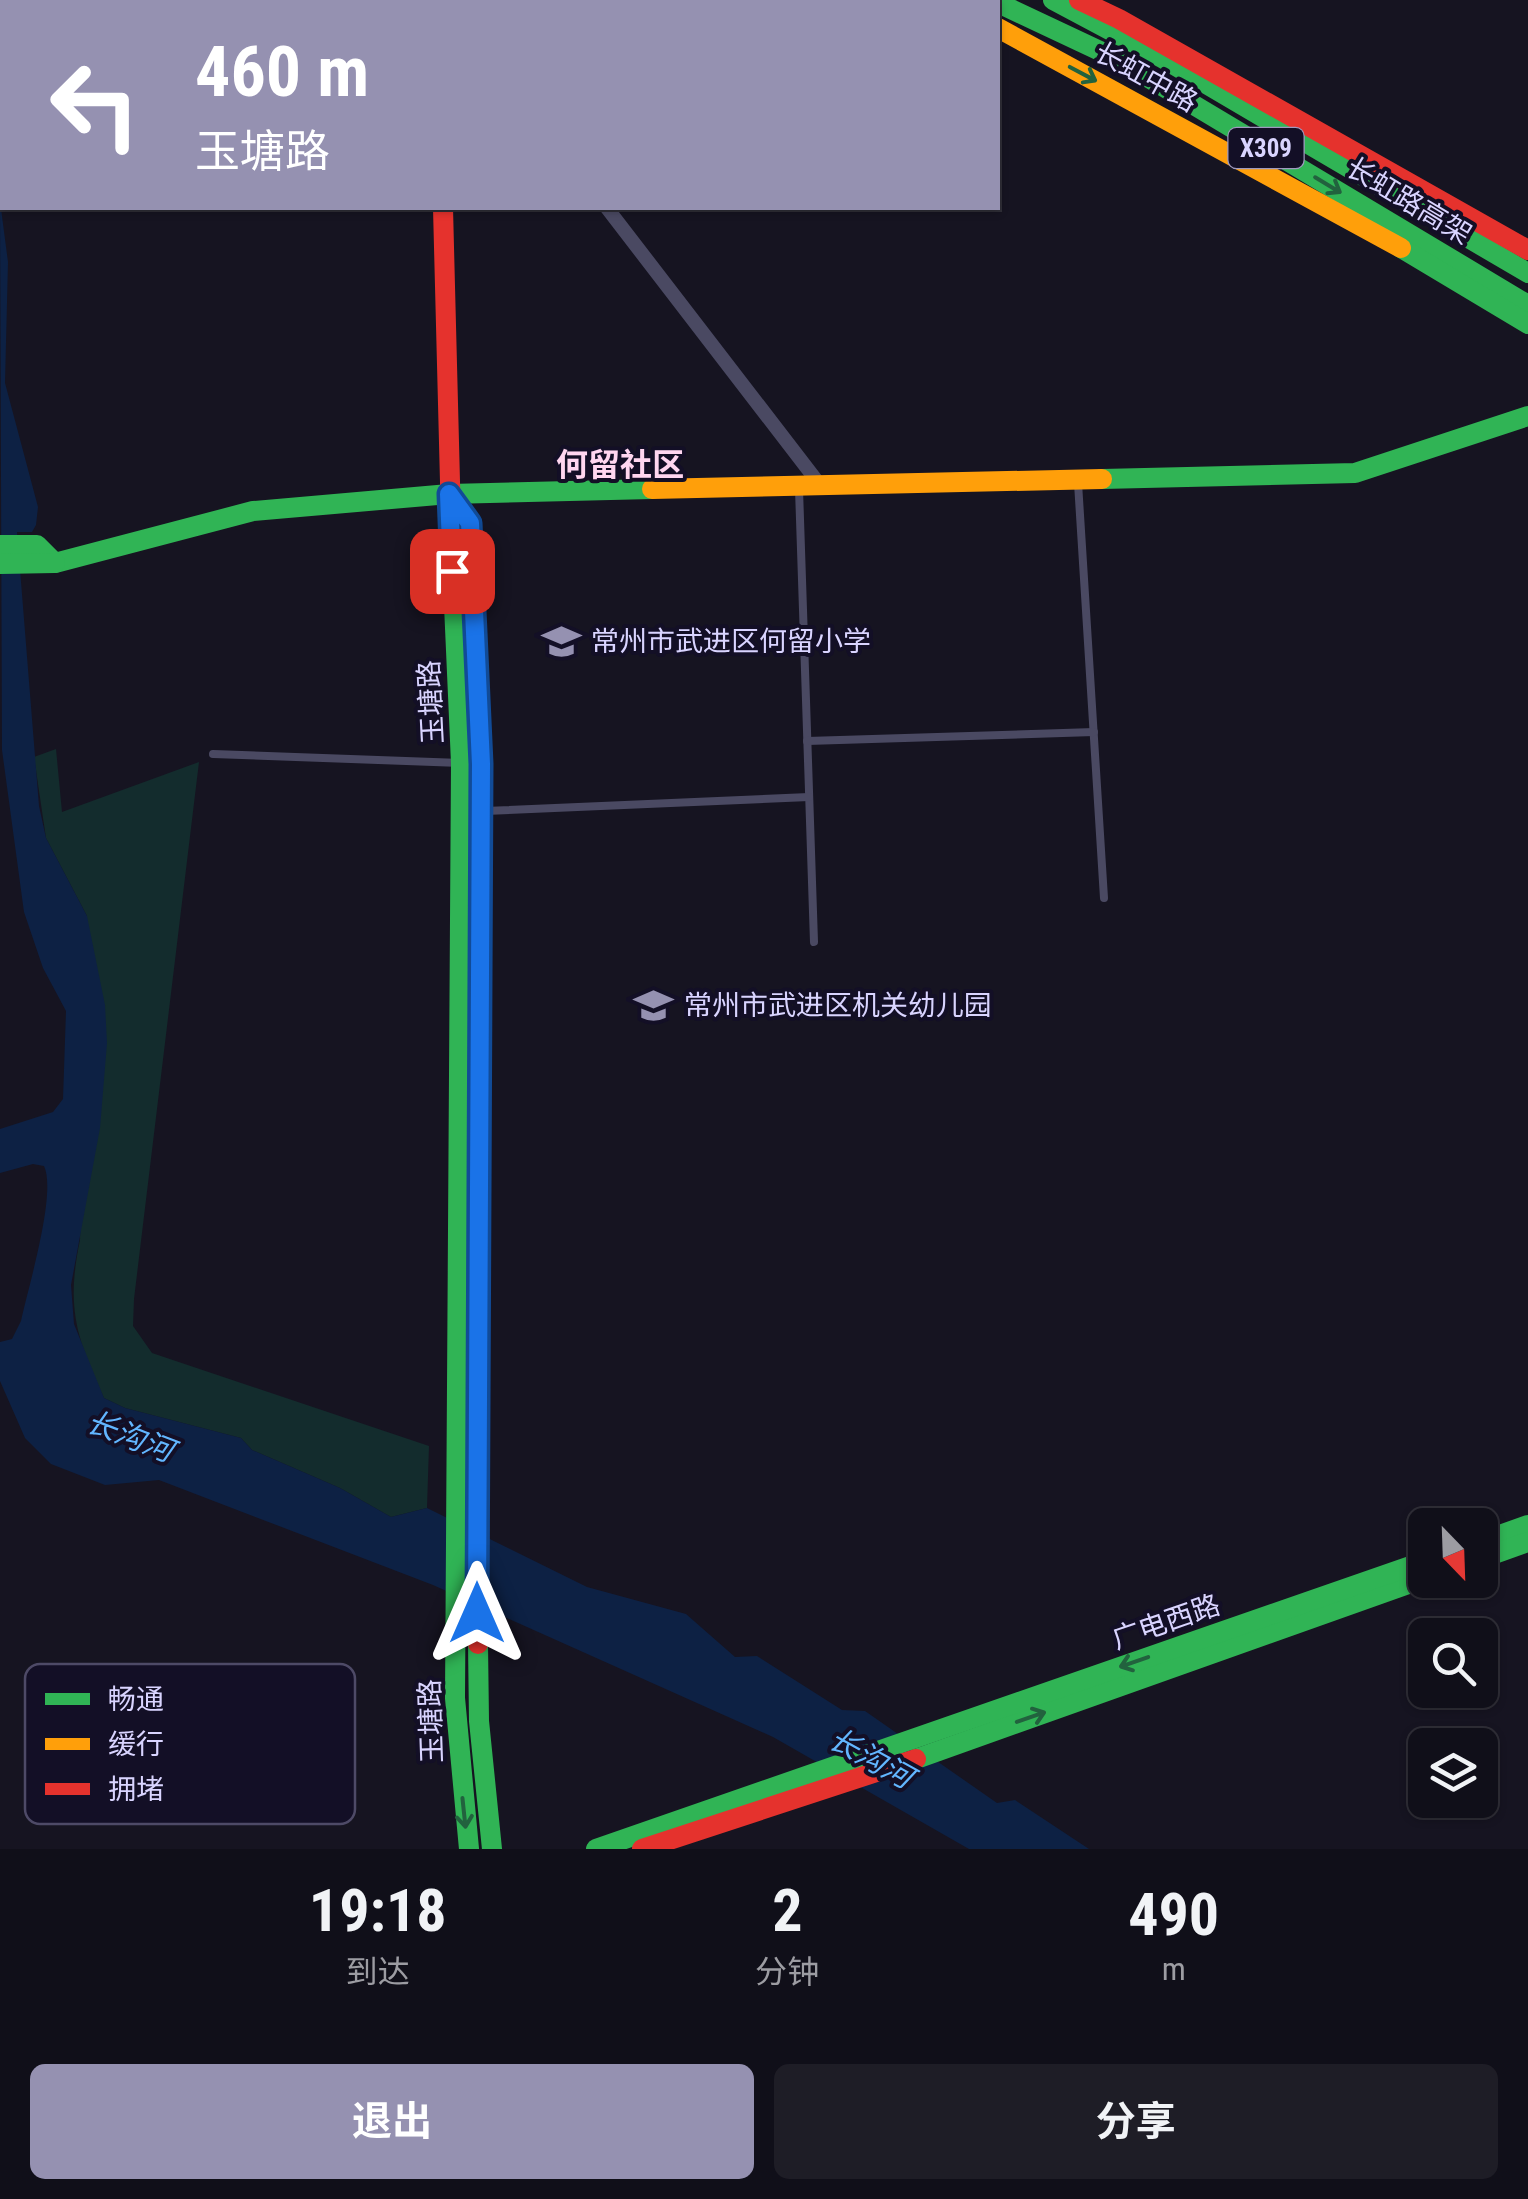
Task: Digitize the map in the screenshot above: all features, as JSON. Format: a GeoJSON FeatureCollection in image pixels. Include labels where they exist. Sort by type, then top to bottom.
{"type":"FeatureCollection","features":[{"type":"Feature","properties":{"kind":"main road","name":"长虹路高架"},"geometry":{"type":"LineString","coordinates":[[1053,0],[1162,58],[1528,272]]}},
{"type":"Feature","properties":{"kind":"main road"},"geometry":{"type":"LineString","coordinates":[[1068,0],[1096,23]]}},
{"type":"Feature","properties":{"kind":"main road","name":"长虹中路"},"geometry":{"type":"LineString","coordinates":[[1079,0],[1528,250]]}},
{"type":"Feature","properties":{"kind":"main road","name":"长虹路高架"},"geometry":{"type":"LineString","coordinates":[[1000,4],[1117,59],[1528,304]]}},
{"type":"Feature","properties":{"kind":"main road","name":"长虹中路"},"geometry":{"type":"LineString","coordinates":[[1000,29],[1385,238],[1528,324]]}},
{"type":"Feature","properties":{"kind":"main road","name":"玉塘路"},"geometry":{"type":"LineString","coordinates":[[443,210],[449,494],[471,763],[468,1612],[492,1849]]}},
{"type":"Feature","properties":{"kind":"main road"},"geometry":{"type":"LineString","coordinates":[[0,545],[30,551],[54,563],[253,511],[449,494],[1355,472],[1528,416]]}},
{"type":"Feature","properties":{"kind":"main road"},"geometry":{"type":"LineString","coordinates":[[0,564],[30,551]]}},
{"type":"Feature","properties":{"kind":"main road"},"geometry":{"type":"LineString","coordinates":[[1498,1536],[1528,1525]]}},
{"type":"Feature","properties":{"kind":"main road"},"geometry":{"type":"LineString","coordinates":[[1498,1553],[1528,1542]]}},
{"type":"Feature","properties":{"kind":"main road","name":"广电西路"},"geometry":{"type":"LineString","coordinates":[[932,1742],[1408,1567]]}},
{"type":"Feature","properties":{"kind":"main road","name":"广电西路"},"geometry":{"type":"LineString","coordinates":[[932,1742],[1408,1584]]}},
{"type":"Feature","properties":{"kind":"main road","name":"玉塘路"},"geometry":{"type":"LineString","coordinates":[[468,1612],[456,1732],[469,1849]]}},
{"type":"Feature","properties":{"kind":"main road"},"geometry":{"type":"LineString","coordinates":[[596,1849],[813,1776],[932,1742]]}},
{"type":"Feature","properties":{"kind":"main road"},"geometry":{"type":"LineString","coordinates":[[642,1849],[834,1788],[932,1742]]}},
{"type":"Feature","properties":{"kind":"street"},"geometry":{"type":"LineString","coordinates":[[608,210],[809,485]]}},
{"type":"Feature","properties":{"kind":"lane"},"geometry":{"type":"LineString","coordinates":[[1078,479],[1104,898]]}},
{"type":"Feature","properties":{"kind":"lane"},"geometry":{"type":"LineString","coordinates":[[809,485],[807,741],[814,942]]}},
{"type":"Feature","properties":{"kind":"lane"},"geometry":{"type":"LineString","coordinates":[[807,741],[1094,732]]}},
{"type":"Feature","properties":{"kind":"lane"},"geometry":{"type":"LineString","coordinates":[[213,754],[471,763]]}},
{"type":"Feature","properties":{"kind":"lane"},"geometry":{"type":"LineString","coordinates":[[471,812],[809,797]]}},
{"type":"Feature","properties":{"kind":"green space"},"geometry":{"type":"Polygon","coordinates":[[[56,749],[62,812],[199,762],[133,1326],[152,1353],[429,1446],[427,1508],[391,1517],[340,1488],[252,1450],[241,1438],[125,1408],[104,1398],[80,1339],[74,1303],[80,1240],[87,916],[46,838],[34,757],[56,749]]]}},
{"type":"Feature","properties":{"kind":"water","name":"长沟河"},"geometry":{"type":"Polygon","coordinates":[[[0,210],[8,262],[5,383],[38,507],[32,532],[17,532],[39,806],[46,838],[87,916],[105,1005],[107,1043],[100,1128],[71,1285],[74,1324],[104,1398],[125,1408],[241,1438],[252,1450],[340,1488],[391,1517],[427,1508],[587,1587],[686,1614],[735,1657],[757,1656],[842,1710],[865,1711],[997,1803],[1015,1800],[1089,1849],[969,1849],[773,1737],[433,1585],[159,1480],[105,1485],[51,1464],[25,1438],[0,1381],[0,1342],[12,1339],[21,1321],[44,1218],[47,1179],[44,1166],[33,1164],[0,1173],[0,1129],[53,1112],[63,1099],[66,1011],[43,968],[24,912],[2,750],[0,210]]]}},
{"type":"Feature","properties":{"kind":"traffic: fast"},"geometry":{"type":"LineString","coordinates":[[1053,0],[1162,58],[1528,273]]}},
{"type":"Feature","properties":{"kind":"traffic: fast"},"geometry":{"type":"LineString","coordinates":[[1000,4],[1117,59],[1528,305]]}},
{"type":"Feature","properties":{"kind":"traffic: fast"},"geometry":{"type":"LineString","coordinates":[[1401,248],[1528,324]]}},
{"type":"Feature","properties":{"kind":"traffic: fast"},"geometry":{"type":"LineString","coordinates":[[1102,479],[1355,473],[1528,416]]}},
{"type":"Feature","properties":{"kind":"traffic: fast"},"geometry":{"type":"LineString","coordinates":[[0,545],[37,545],[55,563],[253,511],[449,494],[652,489]]}},
{"type":"Feature","properties":{"kind":"traffic: fast"},"geometry":{"type":"LineString","coordinates":[[450,496],[470,523],[481,763],[479,1234]]}},
{"type":"Feature","properties":{"kind":"traffic: fast"},"geometry":{"type":"LineString","coordinates":[[452,560],[461,763],[455,1698],[469,1849]]}},
{"type":"Feature","properties":{"kind":"traffic: fast"},"geometry":{"type":"LineString","coordinates":[[0,564],[55,563]]}},
{"type":"Feature","properties":{"kind":"traffic: fast"},"geometry":{"type":"LineString","coordinates":[[1498,1536],[1528,1525]]}},
{"type":"Feature","properties":{"kind":"traffic: fast"},"geometry":{"type":"LineString","coordinates":[[1498,1553],[1528,1542]]}},
{"type":"Feature","properties":{"kind":"traffic: fast"},"geometry":{"type":"LineString","coordinates":[[596,1849],[1408,1567]]}},
{"type":"Feature","properties":{"kind":"traffic: fast"},"geometry":{"type":"LineString","coordinates":[[916,1759],[1408,1584]]}},
{"type":"Feature","properties":{"kind":"traffic: fast"},"geometry":{"type":"LineString","coordinates":[[478,1644],[479,1721],[492,1849]]}},
{"type":"Feature","properties":{"kind":"traffic: slow"},"geometry":{"type":"LineString","coordinates":[[1000,29],[1401,248]]}},
{"type":"Feature","properties":{"kind":"traffic: slow"},"geometry":{"type":"LineString","coordinates":[[652,489],[1102,479]]}},
{"type":"Feature","properties":{"kind":"traffic: jam"},"geometry":{"type":"LineString","coordinates":[[1079,0],[1528,250]]}},
{"type":"Feature","properties":{"kind":"traffic: jam"},"geometry":{"type":"LineString","coordinates":[[443,210],[452,560]]}},
{"type":"Feature","properties":{"kind":"traffic: jam"},"geometry":{"type":"LineString","coordinates":[[478,1644],[479,1234]]}},
{"type":"Feature","properties":{"kind":"traffic: jam"},"geometry":{"type":"LineString","coordinates":[[642,1849],[916,1759]]}},
{"type":"Feature","properties":{"kind":"place","name":"常州市武进区何留小学"},"geometry":{"type":"Point","coordinates":[561,641]}},
{"type":"Feature","properties":{"kind":"place","name":"常州市武进区机关幼儿园"},"geometry":{"type":"Point","coordinates":[654,1005]}},
{"type":"Feature","properties":{"kind":"district","name":"何留社区"},"geometry":{"type":"Point","coordinates":[620,465]}},
{"type":"Feature","properties":{"kind":"route"},"geometry":{"type":"LineString","coordinates":[[452,571],[449,494],[470,523],[481,764],[477,1613]]}}]}
